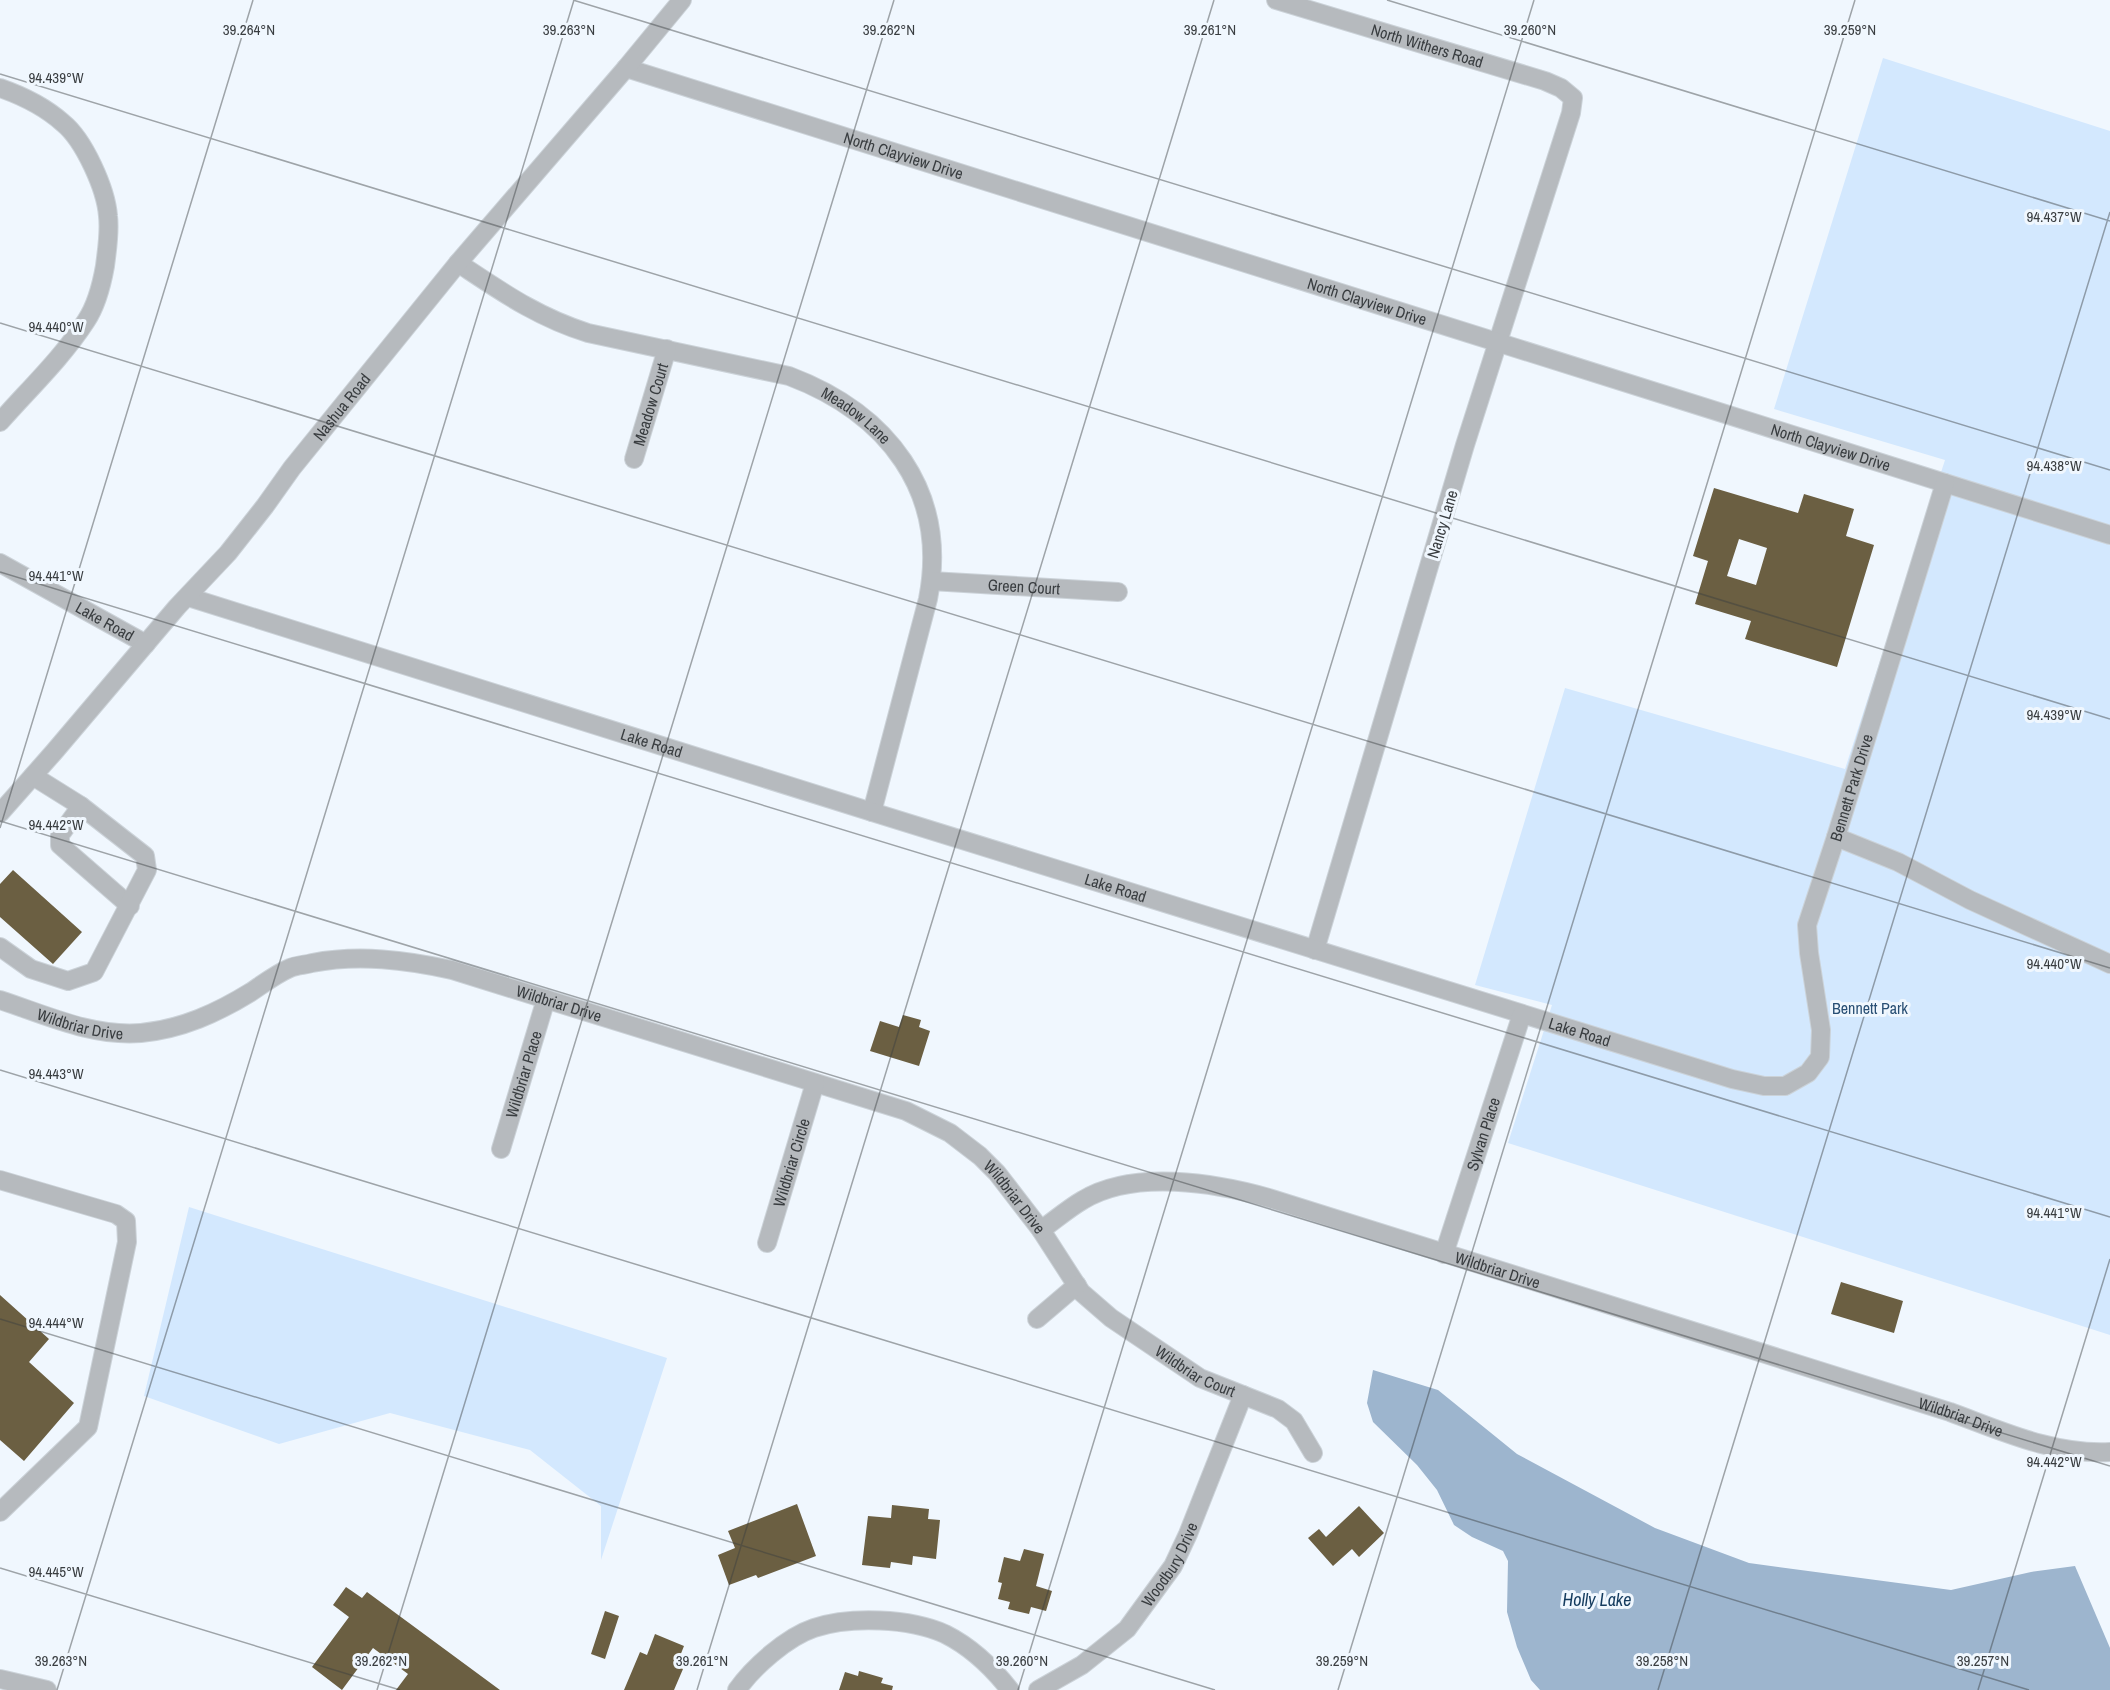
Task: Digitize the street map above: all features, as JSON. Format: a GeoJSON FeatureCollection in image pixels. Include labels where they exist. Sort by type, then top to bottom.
{"type":"FeatureCollection","features":[{"type":"Feature","properties":{"kind":"street","name":"Nashua Road"},"geometry":{"type":"LineString","coordinates":[[0,813],[228,553],[291,468],[458,263],[626,68],[681,0]]}},
{"type":"Feature","properties":{"kind":"street","name":"North Withers Road"},"geometry":{"type":"LineString","coordinates":[[1276,0],[1545,81],[1561,88],[1573,98]]}},
{"type":"Feature","properties":{"kind":"street","name":"North Clayview Drive"},"geometry":{"type":"LineString","coordinates":[[626,68],[2110,535]]}},
{"type":"Feature","properties":{"kind":"street"},"geometry":{"type":"LineString","coordinates":[[0,88],[38,105],[65,124],[87,154],[102,189],[108,215],[109,243],[102,280],[87,320],[55,361],[0,422]]}},
{"type":"Feature","properties":{"kind":"street","name":"Nancy Lane"},"geometry":{"type":"LineString","coordinates":[[1315,950],[1497,343],[1571,113],[1573,98]]}},
{"type":"Feature","properties":{"kind":"street","name":"Meadow Lane"},"geometry":{"type":"LineString","coordinates":[[458,263],[516,302],[563,325],[588,333],[789,376],[829,393],[853,408],[892,444],[906,464],[926,508],[931,532],[931,581],[872,812]]}},
{"type":"Feature","properties":{"kind":"street","name":"Meadow Court"},"geometry":{"type":"LineString","coordinates":[[634,459],[667,349]]}},
{"type":"Feature","properties":{"kind":"street","name":"Bennett Park Drive"},"geometry":{"type":"LineString","coordinates":[[1945,483],[1836,837],[1898,862],[1970,900],[2110,964]]}},
{"type":"Feature","properties":{"kind":"street","name":"Lake Road"},"geometry":{"type":"LineString","coordinates":[[0,563],[146,644]]}},
{"type":"Feature","properties":{"kind":"street","name":"Green Court"},"geometry":{"type":"LineString","coordinates":[[931,581],[1118,592]]}},
{"type":"Feature","properties":{"kind":"street","name":"Lake Road"},"geometry":{"type":"LineString","coordinates":[[188,597],[1315,950],[1764,1086],[1785,1086],[1797,1080],[1808,1073],[1820,1057],[1821,1030],[1807,925],[1836,837]]}},
{"type":"Feature","properties":{"kind":"street"},"geometry":{"type":"LineString","coordinates":[[0,947],[31,969],[69,981],[94,972],[147,870],[145,856],[81,806],[33,776]]}},
{"type":"Feature","properties":{"kind":"street"},"geometry":{"type":"LineString","coordinates":[[81,806],[60,835],[60,845],[130,906]]}},
{"type":"Feature","properties":{"kind":"street","name":"Wildbriar Drive"},"geometry":{"type":"LineString","coordinates":[[0,1000],[94,1031],[139,1033],[183,1025],[205,1017],[225,1008],[290,968],[319,962],[367,959],[420,963],[452,970],[906,1111],[950,1133],[980,1156],[997,1173],[1041,1230],[1083,1199],[1117,1186],[1181,1182],[1227,1188],[1250,1193],[1950,1412],[2047,1447],[2088,1453],[2110,1452]]}},
{"type":"Feature","properties":{"kind":"street","name":"Wildbriar Place"},"geometry":{"type":"LineString","coordinates":[[501,1149],[546,999]]}},
{"type":"Feature","properties":{"kind":"street","name":"Sylvan Place"},"geometry":{"type":"LineString","coordinates":[[1444,1254],[1522,1014]]}},
{"type":"Feature","properties":{"kind":"street","name":"Wildbriar Circle"},"geometry":{"type":"LineString","coordinates":[[767,1243],[815,1083]]}},
{"type":"Feature","properties":{"kind":"street"},"geometry":{"type":"LineString","coordinates":[[0,1180],[116,1214],[126,1221],[127,1242],[88,1427],[0,1512]]}},
{"type":"Feature","properties":{"kind":"street","name":"Wildbriar Court"},"geometry":{"type":"LineString","coordinates":[[1041,1230],[1081,1292],[1111,1318],[1200,1378],[1278,1409],[1294,1421],[1313,1453]]}},
{"type":"Feature","properties":{"kind":"street"},"geometry":{"type":"LineString","coordinates":[[1037,1319],[1077,1285]]}},
{"type":"Feature","properties":{"kind":"street","name":"Woodbury Drive"},"geometry":{"type":"LineString","coordinates":[[1038,1690],[1082,1665],[1127,1629],[1173,1566],[1244,1395]]}},
{"type":"Feature","properties":{"kind":"street"},"geometry":{"type":"LineString","coordinates":[[737,1690],[747,1676],[786,1643],[814,1628],[866,1619],[916,1625],[943,1634],[966,1647],[996,1672],[1010,1690]]}},
{"type":"Feature","properties":{"kind":"street"},"geometry":{"type":"LineString","coordinates":[[0,1680],[47,1690]]}},
{"type":"Feature","properties":{"kind":"green space","name":"Bennett Park"},"geometry":{"type":"Polygon","coordinates":[[[1883,58],[2110,131],[2110,1335],[1508,1143],[1552,1005],[1475,985],[1565,688],[1845,769],[1945,460],[1774,409],[1883,58]]]}},
{"type":"Feature","properties":{"kind":"green space"},"geometry":{"type":"Polygon","coordinates":[[[189,1207],[667,1358],[601,1560],[601,1506],[530,1450],[390,1413],[279,1444],[144,1396],[189,1207]]]}},
{"type":"Feature","properties":{"kind":"water","name":"Holly Lake"},"geometry":{"type":"Polygon","coordinates":[[[1373,1370],[1438,1390],[1517,1454],[1655,1528],[1749,1563],[1951,1590],[2031,1572],[2075,1566],[2110,1648],[2110,1690],[1540,1690],[1531,1680],[1517,1647],[1507,1612],[1508,1561],[1503,1551],[1472,1537],[1454,1525],[1437,1490],[1417,1465],[1373,1422],[1367,1403],[1373,1370]]]}},
{"type":"Feature","properties":{"kind":"building"},"geometry":{"type":"Polygon","coordinates":[[[1714,488],[1798,513],[1804,494],[1854,509],[1846,536],[1874,545],[1837,667],[1745,639],[1751,621],[1695,604],[1708,561],[1693,556],[1714,488]],[[1739,539],[1727,576],[1756,585],[1767,548],[1739,539]]]}},
{"type":"Feature","properties":{"kind":"building"},"geometry":{"type":"Polygon","coordinates":[[[13,870],[82,932],[53,964],[0,917],[0,884],[13,870]]]}},
{"type":"Feature","properties":{"kind":"building"},"geometry":{"type":"Polygon","coordinates":[[[903,1015],[921,1020],[919,1027],[930,1031],[919,1066],[870,1051],[880,1021],[899,1027],[903,1015]]]}},
{"type":"Feature","properties":{"kind":"building"},"geometry":{"type":"Polygon","coordinates":[[[1841,1282],[1903,1301],[1894,1333],[1831,1314],[1841,1282]]]}},
{"type":"Feature","properties":{"kind":"building"},"geometry":{"type":"Polygon","coordinates":[[[0,1295],[49,1339],[29,1362],[74,1403],[24,1461],[0,1440],[0,1295]]]}},
{"type":"Feature","properties":{"kind":"building"},"geometry":{"type":"Polygon","coordinates":[[[797,1504],[816,1556],[758,1578],[756,1575],[729,1585],[718,1555],[735,1548],[728,1531],[797,1504]]]}},
{"type":"Feature","properties":{"kind":"building"},"geometry":{"type":"Polygon","coordinates":[[[892,1505],[929,1509],[928,1519],[940,1520],[936,1559],[913,1556],[912,1565],[891,1562],[890,1568],[862,1565],[868,1516],[891,1518],[892,1505]]]}},
{"type":"Feature","properties":{"kind":"building"},"geometry":{"type":"Polygon","coordinates":[[[1359,1506],[1384,1533],[1359,1557],[1352,1549],[1333,1566],[1308,1538],[1319,1529],[1326,1537],[1359,1506]]]}},
{"type":"Feature","properties":{"kind":"building"},"geometry":{"type":"Polygon","coordinates":[[[1024,1549],[1044,1554],[1036,1586],[1052,1591],[1046,1611],[1031,1607],[1029,1614],[1008,1609],[1010,1602],[998,1599],[1002,1583],[998,1582],[1004,1557],[1020,1561],[1024,1549]]]}},
{"type":"Feature","properties":{"kind":"building"},"geometry":{"type":"Polygon","coordinates":[[[346,1587],[362,1598],[367,1592],[500,1690],[396,1690],[408,1674],[373,1648],[342,1690],[312,1667],[349,1617],[333,1605],[346,1587]]]}},
{"type":"Feature","properties":{"kind":"building"},"geometry":{"type":"Polygon","coordinates":[[[605,1611],[619,1616],[605,1659],[591,1654],[605,1611]]]}},
{"type":"Feature","properties":{"kind":"building"},"geometry":{"type":"Polygon","coordinates":[[[655,1634],[684,1646],[676,1666],[683,1669],[674,1690],[624,1690],[640,1652],[647,1655],[655,1634]]]}},
{"type":"Feature","properties":{"kind":"building"},"geometry":{"type":"Polygon","coordinates":[[[859,1671],[883,1678],[881,1683],[893,1686],[892,1690],[839,1690],[845,1672],[858,1676],[859,1671]]]}}]}
